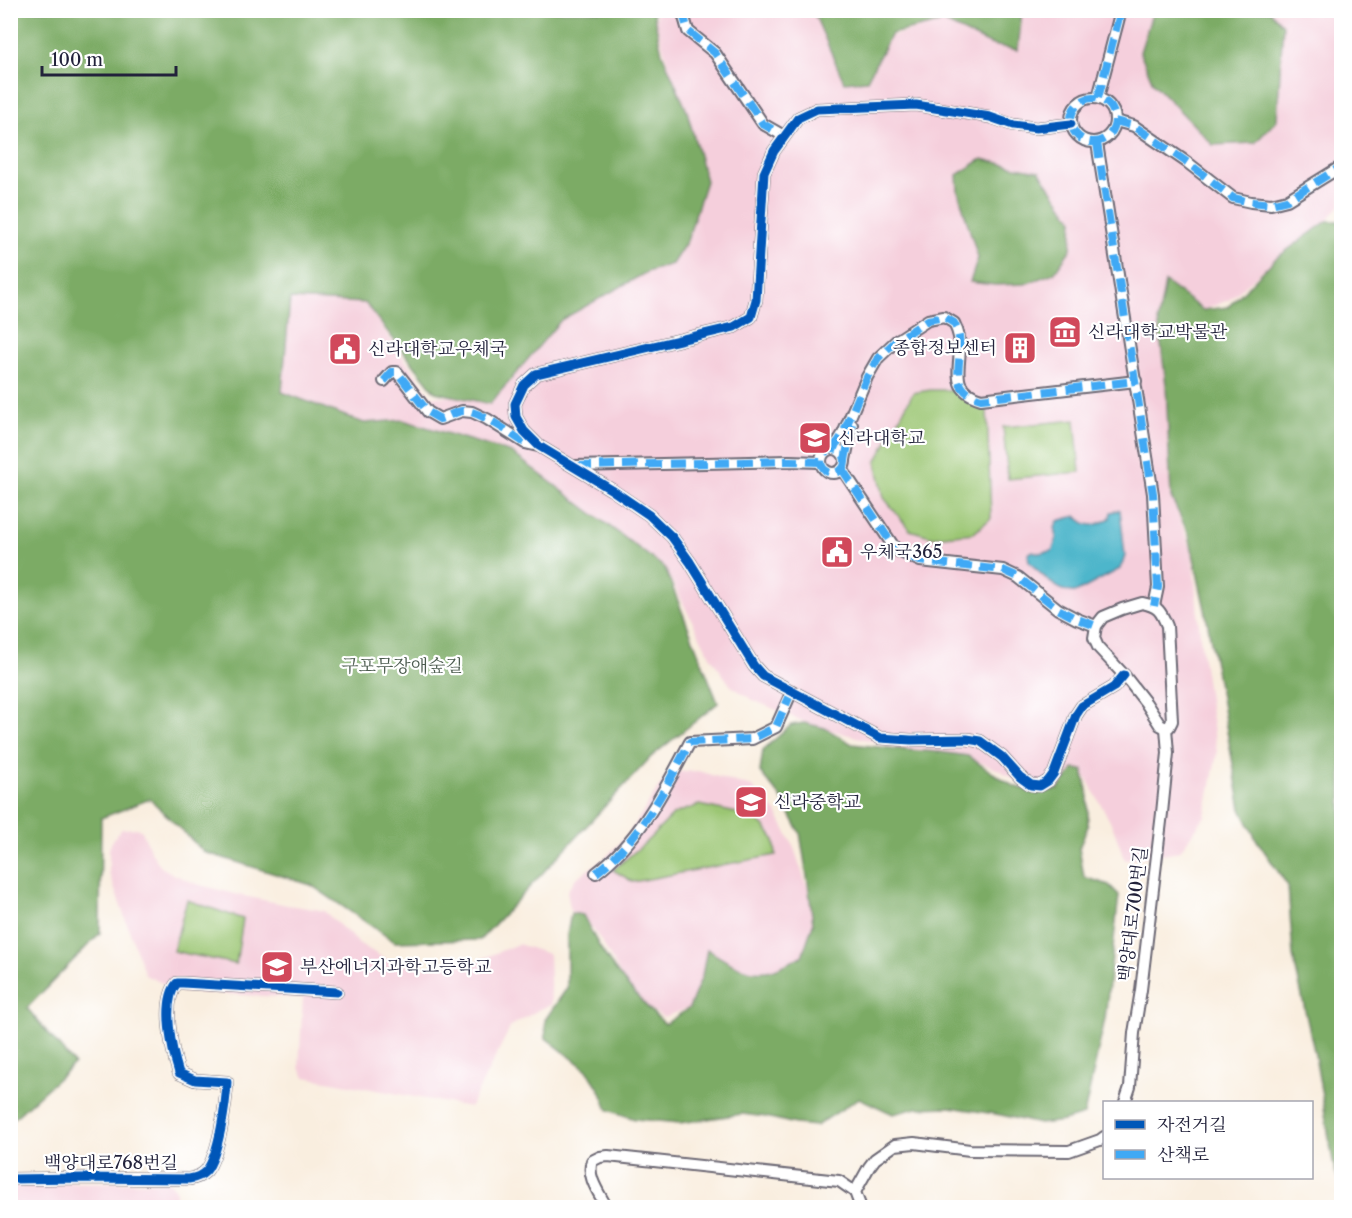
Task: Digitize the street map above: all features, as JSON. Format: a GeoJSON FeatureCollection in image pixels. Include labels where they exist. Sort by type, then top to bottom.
{"type":"FeatureCollection","features":[{"type":"Feature","properties":{"kind":"street"},"geometry":{"type":"LineString","coordinates":[[682,10],[688,31],[715,53],[764,124],[784,136]]}},
{"type":"Feature","properties":{"kind":"street"},"geometry":{"type":"LineString","coordinates":[[1098,98],[1121,10]]}},
{"type":"Feature","properties":{"kind":"street"},"geometry":{"type":"LineString","coordinates":[[1098,98],[1112,108],[1116,117],[1115,121],[1112,134],[1105,140],[1097,143],[1088,142],[1080,139],[1074,132],[1071,115],[1081,101],[1098,98]]}},
{"type":"Feature","properties":{"kind":"street"},"geometry":{"type":"LineString","coordinates":[[1071,124],[1036,128],[990,117],[916,105],[817,110],[798,118],[774,151],[764,172],[756,300],[751,317],[734,327],[536,374],[524,385],[515,404],[516,417],[524,431],[539,446],[612,490],[649,516],[672,537],[754,666],[763,676],[880,738],[980,741],[1002,756],[1020,777],[1031,785],[1040,786],[1048,781],[1053,773],[1076,715],[1082,706],[1113,687],[1124,675]]}},
{"type":"Feature","properties":{"kind":"street"},"geometry":{"type":"LineString","coordinates":[[1115,121],[1134,126],[1188,163],[1233,198],[1251,202],[1271,204],[1287,200],[1341,166]]}},
{"type":"Feature","properties":{"kind":"street"},"geometry":{"type":"LineString","coordinates":[[1097,143],[1153,494],[1158,587],[1154,606],[1142,603],[1103,617],[1096,626],[1094,638],[1098,647],[1124,675],[1160,725],[1166,728]]}},
{"type":"Feature","properties":{"kind":"street"},"geometry":{"type":"LineString","coordinates":[[854,412],[844,464],[838,472],[829,473],[820,462],[823,453],[838,442],[843,434],[867,377],[878,358],[914,328],[928,320],[945,317],[954,323],[957,330],[960,385],[969,396],[981,399],[1136,381]]}},
{"type":"Feature","properties":{"kind":"street"},"geometry":{"type":"LineString","coordinates":[[384,381],[392,372],[398,372],[428,412],[440,419],[462,411],[472,412],[525,443],[539,446]]}},
{"type":"Feature","properties":{"kind":"street"},"geometry":{"type":"LineString","coordinates":[[831,448],[840,451],[844,464],[896,549],[920,561],[1003,570],[1018,577],[1058,609],[1096,626]]}},
{"type":"Feature","properties":{"kind":"street"},"geometry":{"type":"LineString","coordinates":[[573,466],[820,462]]}},
{"type":"Feature","properties":{"kind":"street","name":"백양대로700번길"},"geometry":{"type":"LineString","coordinates":[[1125,1101],[1130,1087],[1134,1032],[1162,813],[1168,753],[1166,728],[1172,721],[1167,626],[1162,614],[1154,606]]}},
{"type":"Feature","properties":{"kind":"street"},"geometry":{"type":"LineString","coordinates":[[596,873],[635,836],[670,781],[690,742],[752,740],[776,727],[792,691]]}},
{"type":"Feature","properties":{"kind":"street","name":"백양대로768번길"},"geometry":{"type":"LineString","coordinates":[[10,1179],[189,1179],[197,1177],[206,1171],[214,1157],[226,1100],[227,1082],[195,1080],[179,1073],[170,1036],[169,1015],[171,997],[177,983],[337,992]]}},
{"type":"Feature","properties":{"kind":"street"},"geometry":{"type":"LineString","coordinates":[[855,1192],[875,1159],[895,1145],[914,1143],[970,1150],[1069,1151],[1103,1138]]}},
{"type":"Feature","properties":{"kind":"street"},"geometry":{"type":"LineString","coordinates":[[608,1208],[590,1170],[592,1161],[608,1156],[839,1181],[855,1192],[861,1208]]}},
{"type":"Feature","properties":{"kind":"shaded area","name":"신라대학교"},"geometry":{"type":"Polygon","coordinates":[[[656,11],[818,11],[869,53],[892,36],[943,22],[992,45],[1017,50],[1022,11],[1341,11],[1341,204],[1327,221],[1275,259],[1229,300],[1203,310],[1165,282],[1158,320],[1166,385],[1171,497],[1192,551],[1201,645],[1217,753],[1205,816],[1180,851],[1125,860],[1112,825],[1082,770],[1074,769],[1058,789],[1038,793],[999,770],[974,760],[947,753],[907,750],[856,737],[809,724],[753,700],[731,686],[711,658],[665,568],[403,420],[364,423],[281,392],[290,299],[365,303],[431,396],[494,398],[561,320],[642,275],[672,264],[687,111],[671,75],[656,22],[656,11]]]}},
{"type":"Feature","properties":{"kind":"shaded area"},"geometry":{"type":"Polygon","coordinates":[[[698,771],[752,787],[776,812],[793,845],[810,896],[813,924],[802,956],[773,970],[749,971],[733,965],[707,949],[702,976],[689,1008],[663,1017],[647,1007],[624,981],[602,942],[583,915],[571,913],[567,891],[576,878],[605,858],[629,833],[669,772],[698,771]]]}},
{"type":"Feature","properties":{"kind":"shaded area","name":"부산에너지과학고등학교"},"geometry":{"type":"Polygon","coordinates":[[[137,828],[142,831],[151,852],[161,867],[173,874],[196,884],[239,895],[324,911],[360,944],[385,959],[418,968],[455,965],[474,962],[518,944],[549,954],[551,1005],[511,1026],[470,1107],[305,1077],[299,1067],[303,998],[181,992],[145,975],[109,873],[109,849],[113,839],[122,829],[137,828]]]}},
{"type":"Feature","properties":{"kind":"shaded area"},"geometry":{"type":"Polygon","coordinates":[[[170,1182],[176,1192],[175,1207],[11,1207],[10,1183],[170,1182]]]}},
{"type":"Feature","properties":{"kind":"green space","name":"구포무장애숲길"},"geometry":{"type":"Polygon","coordinates":[[[11,10],[653,11],[662,53],[687,111],[706,181],[687,241],[672,264],[647,272],[561,320],[490,404],[435,392],[365,303],[290,299],[282,392],[364,423],[403,420],[512,453],[665,568],[718,703],[651,757],[480,940],[395,942],[311,885],[204,852],[150,799],[101,818],[100,933],[27,1008],[74,1064],[11,1121],[11,10]]]}},
{"type":"Feature","properties":{"kind":"green space"},"geometry":{"type":"Polygon","coordinates":[[[813,11],[1022,11],[1018,50],[992,45],[943,22],[891,34],[867,80],[844,82],[813,11]]]}},
{"type":"Feature","properties":{"kind":"green space"},"geometry":{"type":"Polygon","coordinates":[[[1153,11],[1270,11],[1283,25],[1277,120],[1255,143],[1213,145],[1153,83],[1140,52],[1153,11]]]}},
{"type":"Feature","properties":{"kind":"green space"},"geometry":{"type":"Polygon","coordinates":[[[982,159],[1039,171],[1073,220],[1071,249],[1054,273],[1025,284],[995,285],[970,282],[978,258],[958,191],[957,175],[982,159]]]}},
{"type":"Feature","properties":{"kind":"green space"},"geometry":{"type":"Polygon","coordinates":[[[1327,221],[1342,221],[1341,1182],[1335,1173],[1315,1055],[1293,956],[1288,886],[1256,839],[1241,809],[1206,614],[1189,535],[1171,497],[1166,385],[1158,320],[1165,282],[1203,310],[1228,307],[1275,259],[1327,221]]]}},
{"type":"Feature","properties":{"kind":"green space"},"geometry":{"type":"Polygon","coordinates":[[[955,390],[968,400],[987,408],[991,518],[974,533],[933,537],[910,530],[884,498],[876,462],[913,393],[955,390]]]}},
{"type":"Feature","properties":{"kind":"green space"},"geometry":{"type":"Polygon","coordinates":[[[1075,420],[1080,472],[1008,479],[1003,427],[1075,420]]]}},
{"type":"Feature","properties":{"kind":"green space"},"geometry":{"type":"Polygon","coordinates":[[[804,723],[825,728],[852,744],[968,756],[1014,786],[1038,793],[1058,789],[1074,769],[1083,770],[1088,794],[1088,826],[1079,848],[1084,877],[1109,885],[1119,895],[1105,1019],[1084,1115],[1064,1121],[1039,1124],[950,1107],[917,1108],[893,1114],[859,1098],[816,1126],[742,1114],[680,1123],[635,1119],[608,1110],[600,1090],[587,1070],[546,1038],[545,1020],[567,988],[567,935],[571,913],[583,915],[598,945],[615,969],[665,1024],[689,1008],[702,976],[707,949],[738,967],[754,971],[772,970],[802,956],[813,924],[800,833],[782,799],[760,772],[763,750],[791,725],[804,723]]]}},
{"type":"Feature","properties":{"kind":"green space"},"geometry":{"type":"Polygon","coordinates":[[[699,805],[751,816],[764,826],[774,839],[776,855],[633,882],[613,870],[674,814],[699,805]]]}},
{"type":"Feature","properties":{"kind":"green space"},"geometry":{"type":"Polygon","coordinates":[[[187,900],[243,919],[236,964],[173,951],[187,900]]]}},
{"type":"Feature","properties":{"kind":"water"},"geometry":{"type":"Polygon","coordinates":[[[1120,510],[1125,556],[1120,569],[1077,592],[1070,592],[1056,587],[1029,562],[1028,554],[1033,551],[1039,553],[1052,551],[1058,521],[1076,516],[1084,523],[1092,525],[1110,518],[1111,512],[1120,510]]]}},
{"type":"Feature","properties":{"kind":"marked path"},"geometry":{"type":"LineString","coordinates":[[682,10],[688,31],[715,53],[763,124],[784,136]]}},
{"type":"Feature","properties":{"kind":"marked path"},"geometry":{"type":"LineString","coordinates":[[1098,98],[1121,10]]}},
{"type":"Feature","properties":{"kind":"marked path"},"geometry":{"type":"LineString","coordinates":[[1093,98],[1102,99],[1109,104],[1114,111],[1115,120],[1114,129],[1109,136],[1102,141],[1093,142],[1084,141],[1077,136],[1072,129],[1071,120],[1072,111],[1077,104],[1084,99],[1093,98]]}},
{"type":"Feature","properties":{"kind":"marked path"},"geometry":{"type":"LineString","coordinates":[[1115,121],[1134,126],[1188,163],[1233,198],[1251,202],[1271,204],[1287,200],[1342,166]]}},
{"type":"Feature","properties":{"kind":"marked path"},"geometry":{"type":"LineString","coordinates":[[1097,143],[1153,494],[1158,587],[1154,606]]}},
{"type":"Feature","properties":{"kind":"marked path"},"geometry":{"type":"LineString","coordinates":[[831,448],[843,434],[867,377],[878,358],[896,341],[928,320],[944,317],[954,323],[959,337],[958,374],[960,382],[970,394],[981,399],[1136,381]]}},
{"type":"Feature","properties":{"kind":"marked path"},"geometry":{"type":"LineString","coordinates":[[384,381],[392,372],[397,372],[428,412],[440,419],[462,411],[469,411],[530,444]]}},
{"type":"Feature","properties":{"kind":"marked path"},"geometry":{"type":"LineString","coordinates":[[845,460],[852,424]]}},
{"type":"Feature","properties":{"kind":"marked path"},"geometry":{"type":"LineString","coordinates":[[833,449],[842,452],[845,461],[842,470],[833,473],[824,470],[821,461],[824,452],[833,449]]}},
{"type":"Feature","properties":{"kind":"marked path"},"geometry":{"type":"LineString","coordinates":[[577,466],[820,462]]}},
{"type":"Feature","properties":{"kind":"marked path"},"geometry":{"type":"LineString","coordinates":[[842,469],[896,550],[920,561],[1003,570],[1018,577],[1058,609],[1096,626]]}},
{"type":"Feature","properties":{"kind":"marked path"},"geometry":{"type":"LineString","coordinates":[[596,873],[626,845],[650,813],[690,742],[752,739],[776,727],[792,691]]}},
{"type":"Feature","properties":{"kind":"cycle path"},"geometry":{"type":"LineString","coordinates":[[1071,124],[1036,128],[1013,125],[990,117],[916,105],[817,109],[798,118],[774,151],[764,173],[756,300],[751,317],[734,327],[536,374],[524,385],[515,404],[516,417],[524,431],[539,446],[649,515],[672,537],[754,666],[763,676],[880,738],[980,741],[1002,757],[1020,777],[1031,785],[1040,786],[1054,773],[1076,715],[1082,706],[1114,687],[1124,675]]}},
{"type":"Feature","properties":{"kind":"cycle path"},"geometry":{"type":"LineString","coordinates":[[10,1179],[189,1179],[200,1175],[206,1171],[215,1153],[227,1082],[195,1080],[179,1073],[169,1027],[170,1002],[172,991],[177,983],[337,992]]}},
{"type":"Feature","properties":{"kind":"place","name":"신라대학교박물관"},"geometry":{"type":"Point","coordinates":[1065,332]}},
{"type":"Feature","properties":{"kind":"place","name":"종합정보센터"},"geometry":{"type":"Point","coordinates":[1020,348]}},
{"type":"Feature","properties":{"kind":"place","name":"신라대학교우체국"},"geometry":{"type":"Point","coordinates":[345,349]}},
{"type":"Feature","properties":{"kind":"place","name":"신라대학교"},"geometry":{"type":"Point","coordinates":[815,438]}},
{"type":"Feature","properties":{"kind":"place","name":"우체국365"},"geometry":{"type":"Point","coordinates":[837,552]}},
{"type":"Feature","properties":{"kind":"place","name":"신라중학교"},"geometry":{"type":"Point","coordinates":[751,802]}},
{"type":"Feature","properties":{"kind":"place","name":"부산에너지과학고등학교"},"geometry":{"type":"Point","coordinates":[277,967]}}]}
